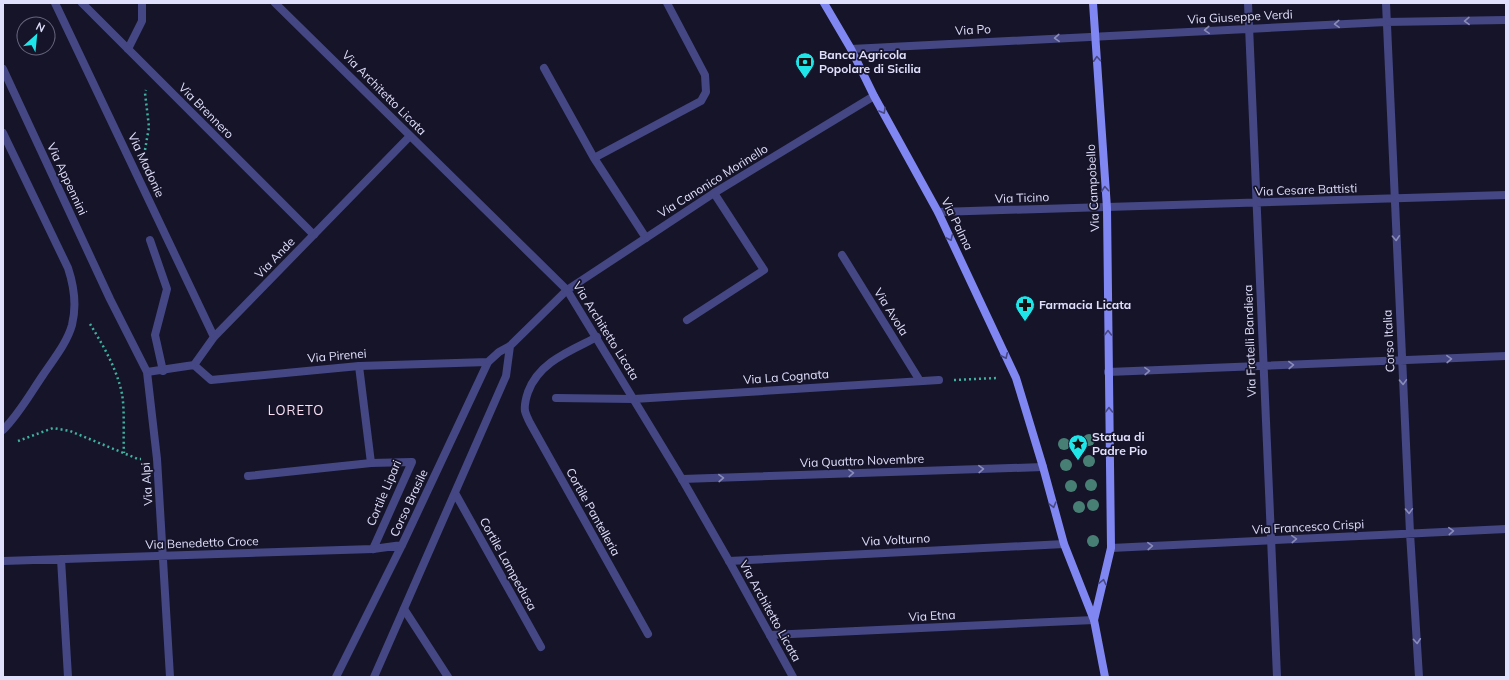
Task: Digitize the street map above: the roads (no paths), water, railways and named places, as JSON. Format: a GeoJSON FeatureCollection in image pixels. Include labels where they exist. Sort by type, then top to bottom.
{"type":"FeatureCollection","features":[{"type":"Feature","properties":{"kind":"main road","name":"Via Palma"},"geometry":{"type":"LineString","coordinates":[[824,3],[851,49],[874,96],[938,212],[1016,378],[1043,467],[1064,544],[1094,620]]}},
{"type":"Feature","properties":{"kind":"main road","name":"Via Campobello"},"geometry":{"type":"LineString","coordinates":[[1094,3],[1107,208],[1111,548],[1094,620]]}},
{"type":"Feature","properties":{"kind":"main road"},"geometry":{"type":"LineString","coordinates":[[1094,620],[1105,677]]}},
{"type":"Feature","properties":{"kind":"street","name":"Via Madonie"},"geometry":{"type":"LineString","coordinates":[[55,3],[214,337]]}},
{"type":"Feature","properties":{"kind":"street","name":"Via Brennero"},"geometry":{"type":"LineString","coordinates":[[82,3],[314,235]]}},
{"type":"Feature","properties":{"kind":"street"},"geometry":{"type":"LineString","coordinates":[[128,49],[142,21],[142,3]]}},
{"type":"Feature","properties":{"kind":"street","name":"Via Architetto Licata"},"geometry":{"type":"LineString","coordinates":[[275,3],[567,290],[682,479],[793,677]]}},
{"type":"Feature","properties":{"kind":"street"},"geometry":{"type":"LineString","coordinates":[[594,158],[701,101],[706,92],[704,75],[666,3]]}},
{"type":"Feature","properties":{"kind":"street","name":"Via Fratelli Bandiera"},"geometry":{"type":"LineString","coordinates":[[1248,3],[1277,677]]}},
{"type":"Feature","properties":{"kind":"street","name":"Corso Italia"},"geometry":{"type":"LineString","coordinates":[[1386,3],[1410,533],[1419,677]]}},
{"type":"Feature","properties":{"kind":"street","name":"Via Giuseppe Verdi"},"geometry":{"type":"LineString","coordinates":[[1096,36],[1386,22],[1506,20]]}},
{"type":"Feature","properties":{"kind":"street","name":"Via Po"},"geometry":{"type":"LineString","coordinates":[[851,49],[1096,36]]}},
{"type":"Feature","properties":{"kind":"street"},"geometry":{"type":"LineString","coordinates":[[544,68],[594,158],[646,238]]}},
{"type":"Feature","properties":{"kind":"street","name":"Via Appennini"},"geometry":{"type":"LineString","coordinates":[[3,69],[110,299]]}},
{"type":"Feature","properties":{"kind":"street","name":"Via Canonico Morinello"},"geometry":{"type":"LineString","coordinates":[[567,290],[714,193],[874,96]]}},
{"type":"Feature","properties":{"kind":"street"},"geometry":{"type":"LineString","coordinates":[[3,133],[68,268],[73,284],[75,300],[72,325],[61,349],[14,419],[3,430]]}},
{"type":"Feature","properties":{"kind":"street","name":"Via Ande"},"geometry":{"type":"LineString","coordinates":[[194,365],[214,337],[410,136]]}},
{"type":"Feature","properties":{"kind":"street"},"geometry":{"type":"LineString","coordinates":[[687,320],[764,270],[714,193]]}},
{"type":"Feature","properties":{"kind":"street","name":"Via Cesare Battisti"},"geometry":{"type":"LineString","coordinates":[[1107,208],[1506,195]]}},
{"type":"Feature","properties":{"kind":"street","name":"Via Ticino"},"geometry":{"type":"LineString","coordinates":[[938,212],[1107,208]]}},
{"type":"Feature","properties":{"kind":"street"},"geometry":{"type":"LineString","coordinates":[[150,240],[167,289],[155,335],[163,371]]}},
{"type":"Feature","properties":{"kind":"street","name":"Via Avola"},"geometry":{"type":"LineString","coordinates":[[842,256],[920,381]]}},
{"type":"Feature","properties":{"kind":"street","name":"Corso Brasile"},"geometry":{"type":"LineString","coordinates":[[336,677],[402,545],[488,362],[499,352],[510,346],[567,290]]}},
{"type":"Feature","properties":{"kind":"street","name":"Via Alpi"},"geometry":{"type":"LineString","coordinates":[[110,299],[148,372],[157,459],[170,677]]}},
{"type":"Feature","properties":{"kind":"street","name":"Cortile Pantelleria"},"geometry":{"type":"LineString","coordinates":[[596,337],[554,360],[541,370],[532,382],[526,398],[525,411],[530,423],[648,634]]}},
{"type":"Feature","properties":{"kind":"street"},"geometry":{"type":"LineString","coordinates":[[374,677],[506,376],[510,346]]}},
{"type":"Feature","properties":{"kind":"street"},"geometry":{"type":"LineString","coordinates":[[1108,372],[1506,356]]}},
{"type":"Feature","properties":{"kind":"street","name":"Via Pirenei"},"geometry":{"type":"LineString","coordinates":[[194,365],[211,380],[359,366],[488,362]]}},
{"type":"Feature","properties":{"kind":"street"},"geometry":{"type":"LineString","coordinates":[[148,372],[163,371],[194,365]]}},
{"type":"Feature","properties":{"kind":"street","name":"Cortile Lipari"},"geometry":{"type":"LineString","coordinates":[[359,366],[371,464]]}},
{"type":"Feature","properties":{"kind":"street","name":"Via La Cognata"},"geometry":{"type":"LineString","coordinates":[[556,398],[634,399],[940,380]]}},
{"type":"Feature","properties":{"kind":"street","name":"Cortile Lipari"},"geometry":{"type":"LineString","coordinates":[[248,476],[371,464],[412,462],[373,549]]}},
{"type":"Feature","properties":{"kind":"street","name":"Via Quattro Novembre"},"geometry":{"type":"LineString","coordinates":[[682,479],[1043,467]]}},
{"type":"Feature","properties":{"kind":"street","name":"Cortile Lampedusa"},"geometry":{"type":"LineString","coordinates":[[455,493],[541,647]]}},
{"type":"Feature","properties":{"kind":"street","name":"Via Francesco Crispi"},"geometry":{"type":"LineString","coordinates":[[1111,548],[1506,529]]}},
{"type":"Feature","properties":{"kind":"street","name":"Via Volturno"},"geometry":{"type":"LineString","coordinates":[[729,561],[1064,544]]}},
{"type":"Feature","properties":{"kind":"street","name":"Via Benedetto Croce"},"geometry":{"type":"LineString","coordinates":[[3,561],[373,549],[402,545]]}},
{"type":"Feature","properties":{"kind":"street"},"geometry":{"type":"LineString","coordinates":[[61,559],[68,677]]}},
{"type":"Feature","properties":{"kind":"street"},"geometry":{"type":"LineString","coordinates":[[404,609],[448,677]]}},
{"type":"Feature","properties":{"kind":"street","name":"Via Etna"},"geometry":{"type":"LineString","coordinates":[[770,636],[1094,620]]}},
{"type":"Feature","properties":{"kind":"place","name":"Banca Agricola Popolare di Sicilia"},"geometry":{"type":"Point","coordinates":[805,79]}},
{"type":"Feature","properties":{"kind":"place","name":"Farmacia Licata"},"geometry":{"type":"Point","coordinates":[1025,322]}},
{"type":"Feature","properties":{"kind":"place","name":"Statua di Padre Pio"},"geometry":{"type":"Point","coordinates":[1078,461]}},
{"type":"Feature","properties":{"kind":"district","name":"LORETO"},"geometry":{"type":"Point","coordinates":[296,410]}}]}
